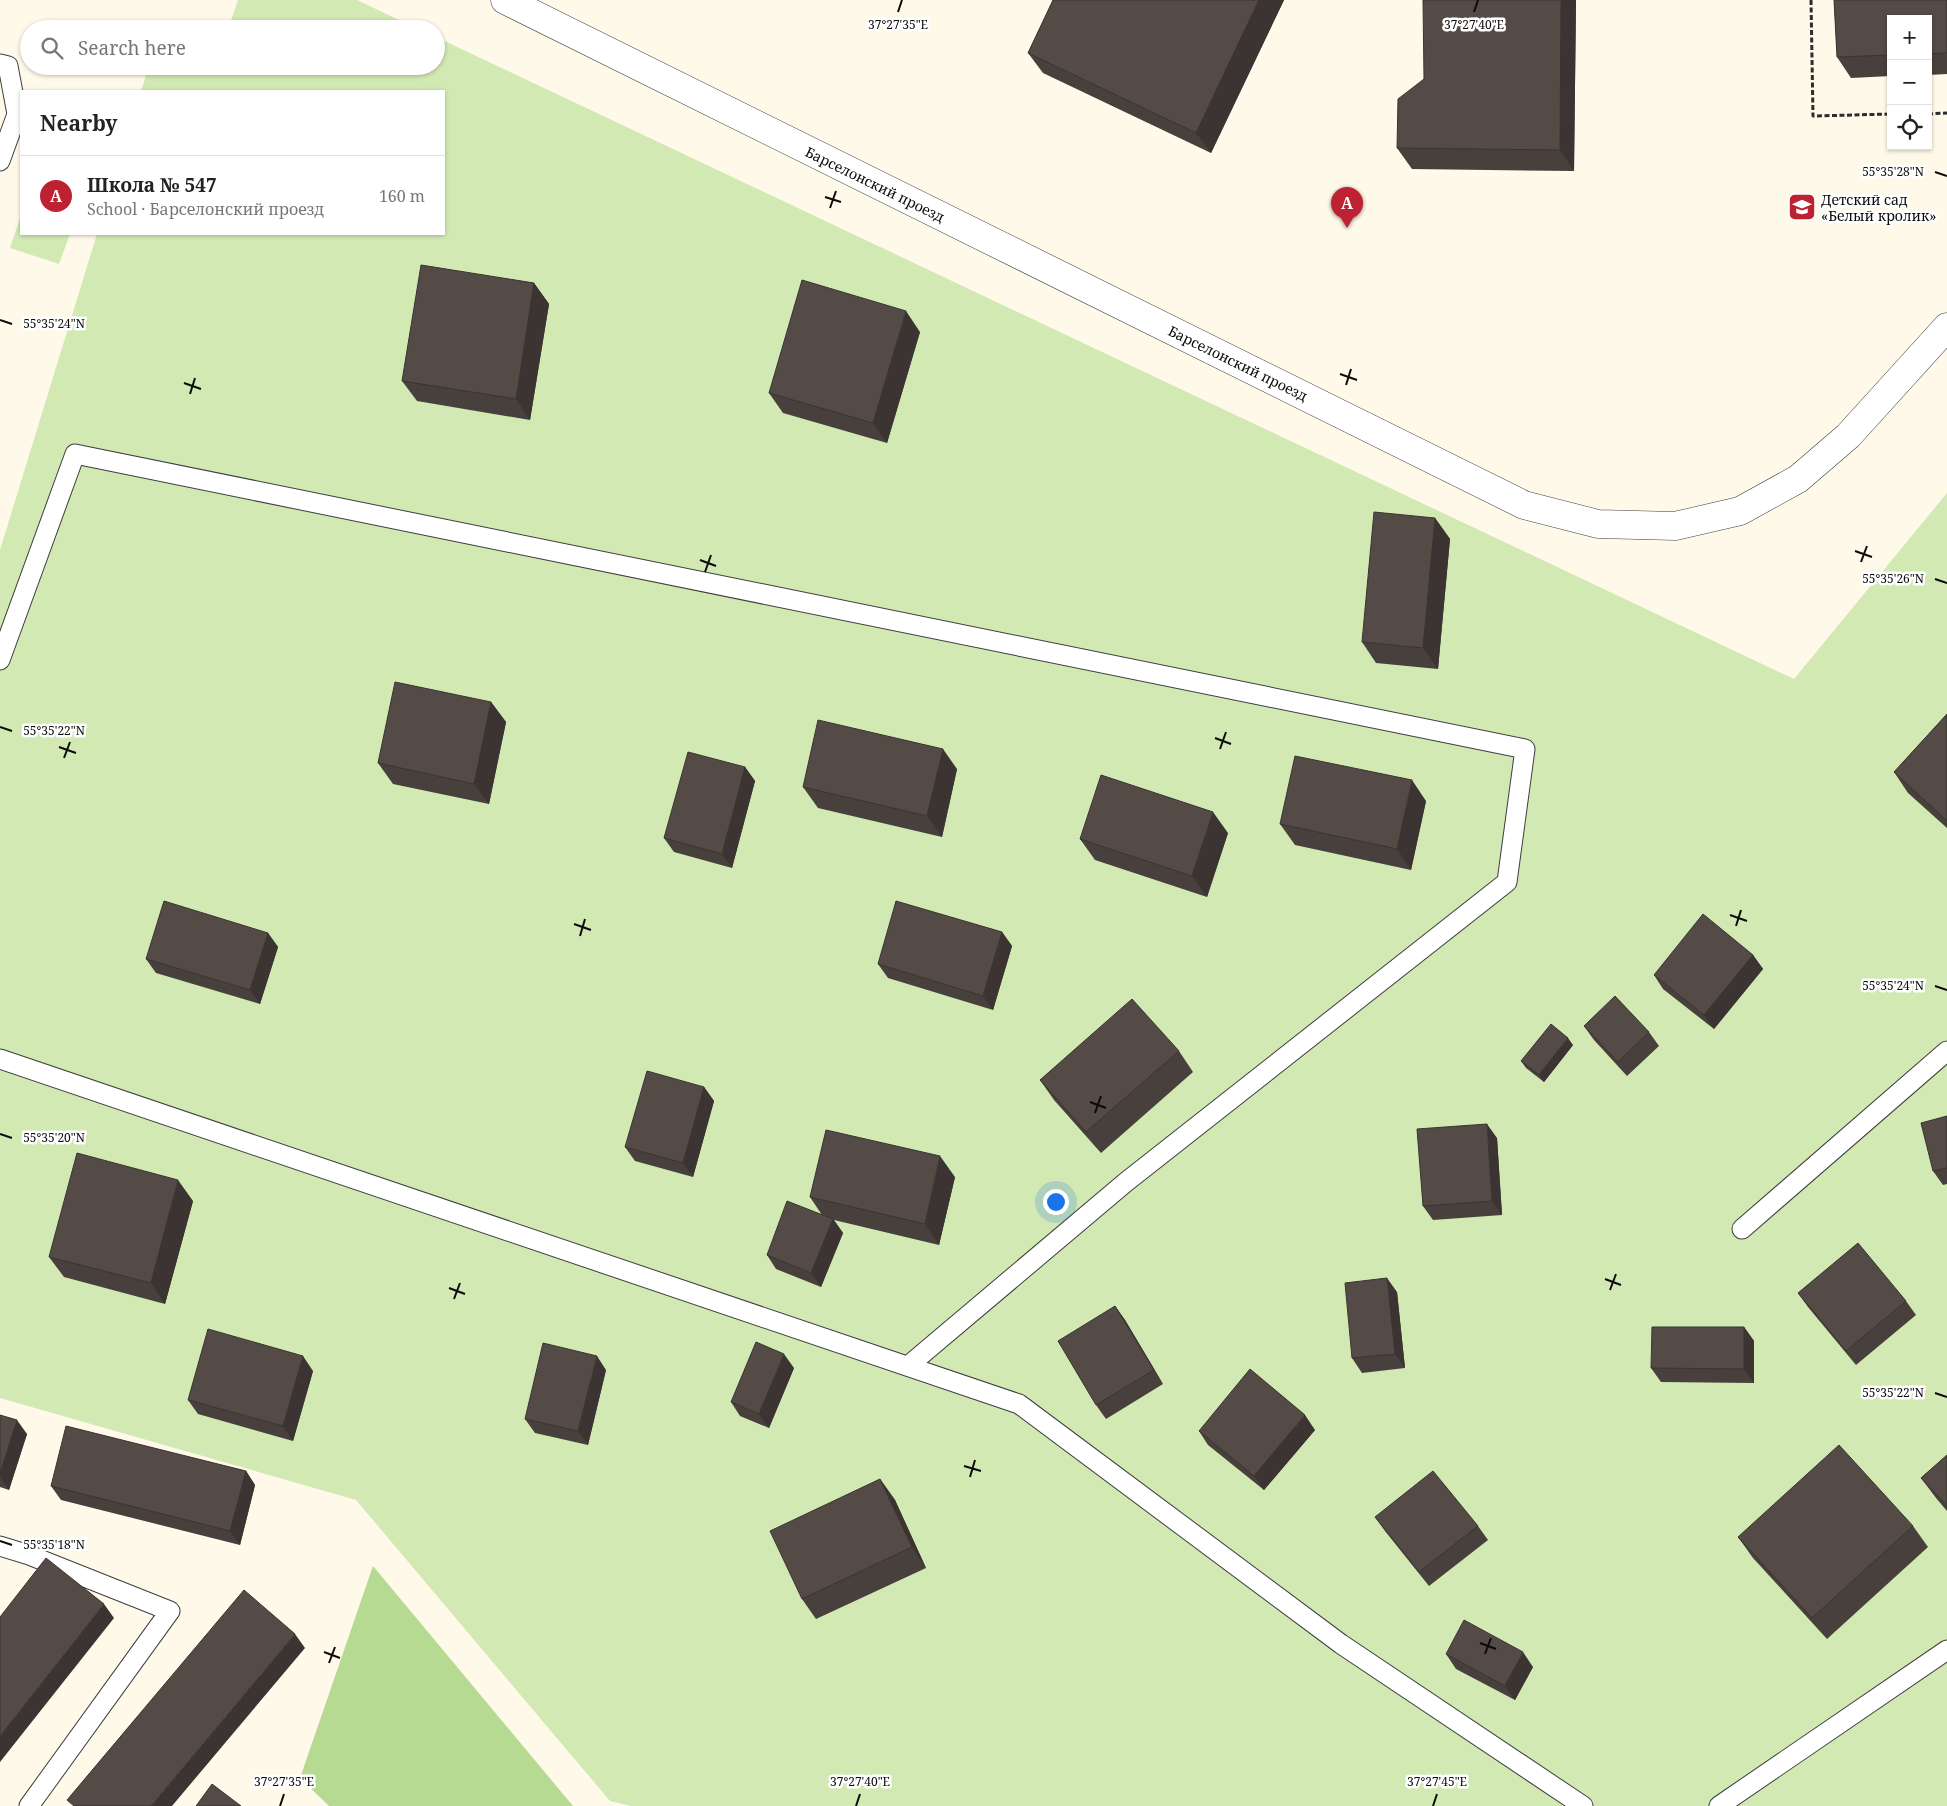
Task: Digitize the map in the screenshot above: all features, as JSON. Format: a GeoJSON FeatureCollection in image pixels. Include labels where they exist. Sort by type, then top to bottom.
{"type":"FeatureCollection","features":[{"type":"Feature","properties":{"kind":"street","name":"Барселонский проезд"},"geometry":{"type":"LineString","coordinates":[[504,0],[1524,505],[1598,524],[1675,526],[1740,511],[1798,479],[1848,436],[1947,327]]}},
{"type":"Feature","properties":{"kind":"lane"},"geometry":{"type":"LineString","coordinates":[[0,64],[8,66],[17,114],[0,161]]}},
{"type":"Feature","properties":{"kind":"lane"},"geometry":{"type":"LineString","coordinates":[[0,660],[75,454],[1525,749],[1507,882],[1126,1182],[908,1366]]}},
{"type":"Feature","properties":{"kind":"lane"},"geometry":{"type":"LineString","coordinates":[[1742,1229],[1947,1051]]}},
{"type":"Feature","properties":{"kind":"lane"},"geometry":{"type":"LineString","coordinates":[[0,1059],[1019,1404],[1341,1644],[1583,1806]]}},
{"type":"Feature","properties":{"kind":"lane"},"geometry":{"type":"LineString","coordinates":[[0,1546],[29,1555],[170,1610],[30,1806]]}},
{"type":"Feature","properties":{"kind":"lane"},"geometry":{"type":"LineString","coordinates":[[1719,1806],[1947,1650]]}},
{"type":"Feature","properties":{"kind":"path"},"geometry":{"type":"LineString","coordinates":[[1811,0],[1813,116],[1887,114]]}},
{"type":"Feature","properties":{"kind":"path"},"geometry":{"type":"LineString","coordinates":[[1932,114],[1947,113]]}},
{"type":"Feature","properties":{"kind":"green space"},"geometry":{"type":"Polygon","coordinates":[[[238,0],[357,0],[399,20],[231,20],[238,0]]]}},
{"type":"Feature","properties":{"kind":"green space"},"geometry":{"type":"Polygon","coordinates":[[[445,41],[1794,679],[1947,493],[1947,1806],[631,1806],[610,1801],[356,1500],[0,1398],[0,550],[97,235],[445,235],[445,90],[141,90],[146,75],[445,75],[445,41]]]}},
{"type":"Feature","properties":{"kind":"green space"},"geometry":{"type":"Polygon","coordinates":[[[20,218],[20,235],[70,235],[59,264],[10,248],[20,218]]]}},
{"type":"Feature","properties":{"kind":"green space"},"geometry":{"type":"Polygon","coordinates":[[[373,1566],[573,1806],[329,1806],[300,1778],[373,1566]]]}},
{"type":"Feature","properties":{"kind":"building"},"geometry":{"type":"Polygon","coordinates":[[[1053,0],[1259,0],[1196,133],[1028,53],[1053,0]]]}},
{"type":"Feature","properties":{"kind":"building"},"geometry":{"type":"Polygon","coordinates":[[[1423,0],[1561,0],[1560,150],[1397,148],[1398,99],[1424,79],[1423,0]]]}},
{"type":"Feature","properties":{"kind":"building"},"geometry":{"type":"Polygon","coordinates":[[[1834,0],[1947,0],[1947,53],[1932,54],[1932,15],[1887,15],[1887,55],[1837,57],[1834,0]]]}},
{"type":"Feature","properties":{"kind":"building"},"geometry":{"type":"Polygon","coordinates":[[[421,265],[534,283],[516,399],[402,381],[421,265]]]}},
{"type":"Feature","properties":{"kind":"building"},"geometry":{"type":"Polygon","coordinates":[[[802,280],[906,311],[873,423],[769,393],[802,280]]]}},
{"type":"Feature","properties":{"kind":"building"},"geometry":{"type":"Polygon","coordinates":[[[1374,512],[1435,518],[1423,648],[1362,642],[1374,512]]]}},
{"type":"Feature","properties":{"kind":"building"},"geometry":{"type":"Polygon","coordinates":[[[395,682],[491,702],[474,784],[378,763],[395,682]]]}},
{"type":"Feature","properties":{"kind":"building"},"geometry":{"type":"Polygon","coordinates":[[[1947,714],[1947,821],[1894,772],[1947,714]]]}},
{"type":"Feature","properties":{"kind":"building"},"geometry":{"type":"Polygon","coordinates":[[[818,720],[943,749],[927,816],[803,787],[818,720]]]}},
{"type":"Feature","properties":{"kind":"building"},"geometry":{"type":"Polygon","coordinates":[[[688,752],[745,767],[722,854],[664,838],[688,752]]]}},
{"type":"Feature","properties":{"kind":"building"},"geometry":{"type":"Polygon","coordinates":[[[1295,756],[1412,780],[1397,849],[1280,824],[1295,756]]]}},
{"type":"Feature","properties":{"kind":"building"},"geometry":{"type":"Polygon","coordinates":[[[1101,775],[1213,812],[1192,876],[1080,839],[1101,775]]]}},
{"type":"Feature","properties":{"kind":"building"},"geometry":{"type":"Polygon","coordinates":[[[164,901],[268,933],[250,990],[146,959],[164,901]]]}},
{"type":"Feature","properties":{"kind":"building"},"geometry":{"type":"Polygon","coordinates":[[[896,901],[1002,932],[983,996],[878,964],[896,901]]]}},
{"type":"Feature","properties":{"kind":"building"},"geometry":{"type":"Polygon","coordinates":[[[1703,914],[1753,955],[1704,1015],[1654,975],[1703,914]]]}},
{"type":"Feature","properties":{"kind":"building"},"geometry":{"type":"Polygon","coordinates":[[[1615,996],[1649,1032],[1618,1062],[1584,1026],[1615,996]]]}},
{"type":"Feature","properties":{"kind":"building"},"geometry":{"type":"Polygon","coordinates":[[[1132,999],[1179,1051],[1086,1132],[1040,1080],[1132,999]]]}},
{"type":"Feature","properties":{"kind":"building"},"geometry":{"type":"Polygon","coordinates":[[[1551,1024],[1568,1038],[1539,1075],[1521,1061],[1551,1024]]]}},
{"type":"Feature","properties":{"kind":"building"},"geometry":{"type":"Polygon","coordinates":[[[647,1071],[704,1087],[683,1163],[625,1147],[647,1071]]]}},
{"type":"Feature","properties":{"kind":"building"},"geometry":{"type":"Polygon","coordinates":[[[1947,1116],[1947,1168],[1933,1171],[1921,1123],[1947,1116]]]}},
{"type":"Feature","properties":{"kind":"building"},"geometry":{"type":"Polygon","coordinates":[[[1487,1124],[1492,1201],[1423,1206],[1417,1129],[1487,1124]]]}},
{"type":"Feature","properties":{"kind":"building"},"geometry":{"type":"Polygon","coordinates":[[[826,1130],[940,1156],[925,1224],[810,1197],[826,1130]]]}},
{"type":"Feature","properties":{"kind":"building"},"geometry":{"type":"Polygon","coordinates":[[[77,1153],[178,1180],[151,1283],[49,1257],[77,1153]]]}},
{"type":"Feature","properties":{"kind":"building"},"geometry":{"type":"Polygon","coordinates":[[[787,1201],[833,1219],[811,1273],[767,1255],[787,1201]]]}},
{"type":"Feature","properties":{"kind":"building"},"geometry":{"type":"Polygon","coordinates":[[[1858,1243],[1906,1301],[1846,1351],[1798,1293],[1858,1243]]]}},
{"type":"Feature","properties":{"kind":"building"},"geometry":{"type":"Polygon","coordinates":[[[1387,1278],[1395,1354],[1352,1358],[1345,1283],[1387,1278]]]}},
{"type":"Feature","properties":{"kind":"building"},"geometry":{"type":"Polygon","coordinates":[[[1115,1306],[1154,1370],[1096,1405],[1058,1341],[1115,1306]]]}},
{"type":"Feature","properties":{"kind":"building"},"geometry":{"type":"Polygon","coordinates":[[[1652,1327],[1744,1327],[1744,1369],[1651,1368],[1652,1327]]]}},
{"type":"Feature","properties":{"kind":"building"},"geometry":{"type":"Polygon","coordinates":[[[208,1329],[303,1356],[283,1426],[188,1400],[208,1329]]]}},
{"type":"Feature","properties":{"kind":"building"},"geometry":{"type":"Polygon","coordinates":[[[756,1342],[784,1354],[759,1414],[731,1402],[756,1342]]]}},
{"type":"Feature","properties":{"kind":"building"},"geometry":{"type":"Polygon","coordinates":[[[543,1343],[597,1356],[578,1431],[525,1419],[543,1343]]]}},
{"type":"Feature","properties":{"kind":"building"},"geometry":{"type":"Polygon","coordinates":[[[1250,1369],[1305,1415],[1254,1476],[1199,1431],[1250,1369]]]}},
{"type":"Feature","properties":{"kind":"building"},"geometry":{"type":"Polygon","coordinates":[[[0,1415],[17,1420],[0,1474],[0,1415]]]}},
{"type":"Feature","properties":{"kind":"building"},"geometry":{"type":"Polygon","coordinates":[[[66,1426],[246,1471],[230,1531],[51,1486],[66,1426]]]}},
{"type":"Feature","properties":{"kind":"building"},"geometry":{"type":"Polygon","coordinates":[[[1839,1445],[1913,1526],[1812,1618],[1738,1537],[1839,1445]]]}},
{"type":"Feature","properties":{"kind":"building"},"geometry":{"type":"Polygon","coordinates":[[[1947,1455],[1947,1506],[1921,1478],[1947,1455]]]}},
{"type":"Feature","properties":{"kind":"building"},"geometry":{"type":"Polygon","coordinates":[[[1433,1471],[1478,1526],[1419,1572],[1375,1517],[1433,1471]]]}},
{"type":"Feature","properties":{"kind":"building"},"geometry":{"type":"Polygon","coordinates":[[[880,1479],[912,1547],[802,1599],[770,1531],[880,1479]]]}},
{"type":"Feature","properties":{"kind":"building"},"geometry":{"type":"Polygon","coordinates":[[[46,1558],[104,1604],[0,1736],[0,1617],[46,1558]]]}},
{"type":"Feature","properties":{"kind":"building"},"geometry":{"type":"Polygon","coordinates":[[[244,1590],[295,1634],[151,1806],[74,1806],[67,1800],[244,1590]]]}},
{"type":"Feature","properties":{"kind":"building"},"geometry":{"type":"Polygon","coordinates":[[[1464,1620],[1523,1652],[1505,1686],[1446,1654],[1464,1620]]]}},
{"type":"Feature","properties":{"kind":"building"},"geometry":{"type":"Polygon","coordinates":[[[212,1784],[241,1806],[196,1806],[212,1784]]]}},
{"type":"Feature","properties":{"kind":"place","name":"Детский сад «Белый кролик»"},"geometry":{"type":"Point","coordinates":[1802,207]}},
{"type":"Feature","properties":{"kind":"place","name":"Школа № 547"},"geometry":{"type":"Point","coordinates":[1347,228]}}]}
